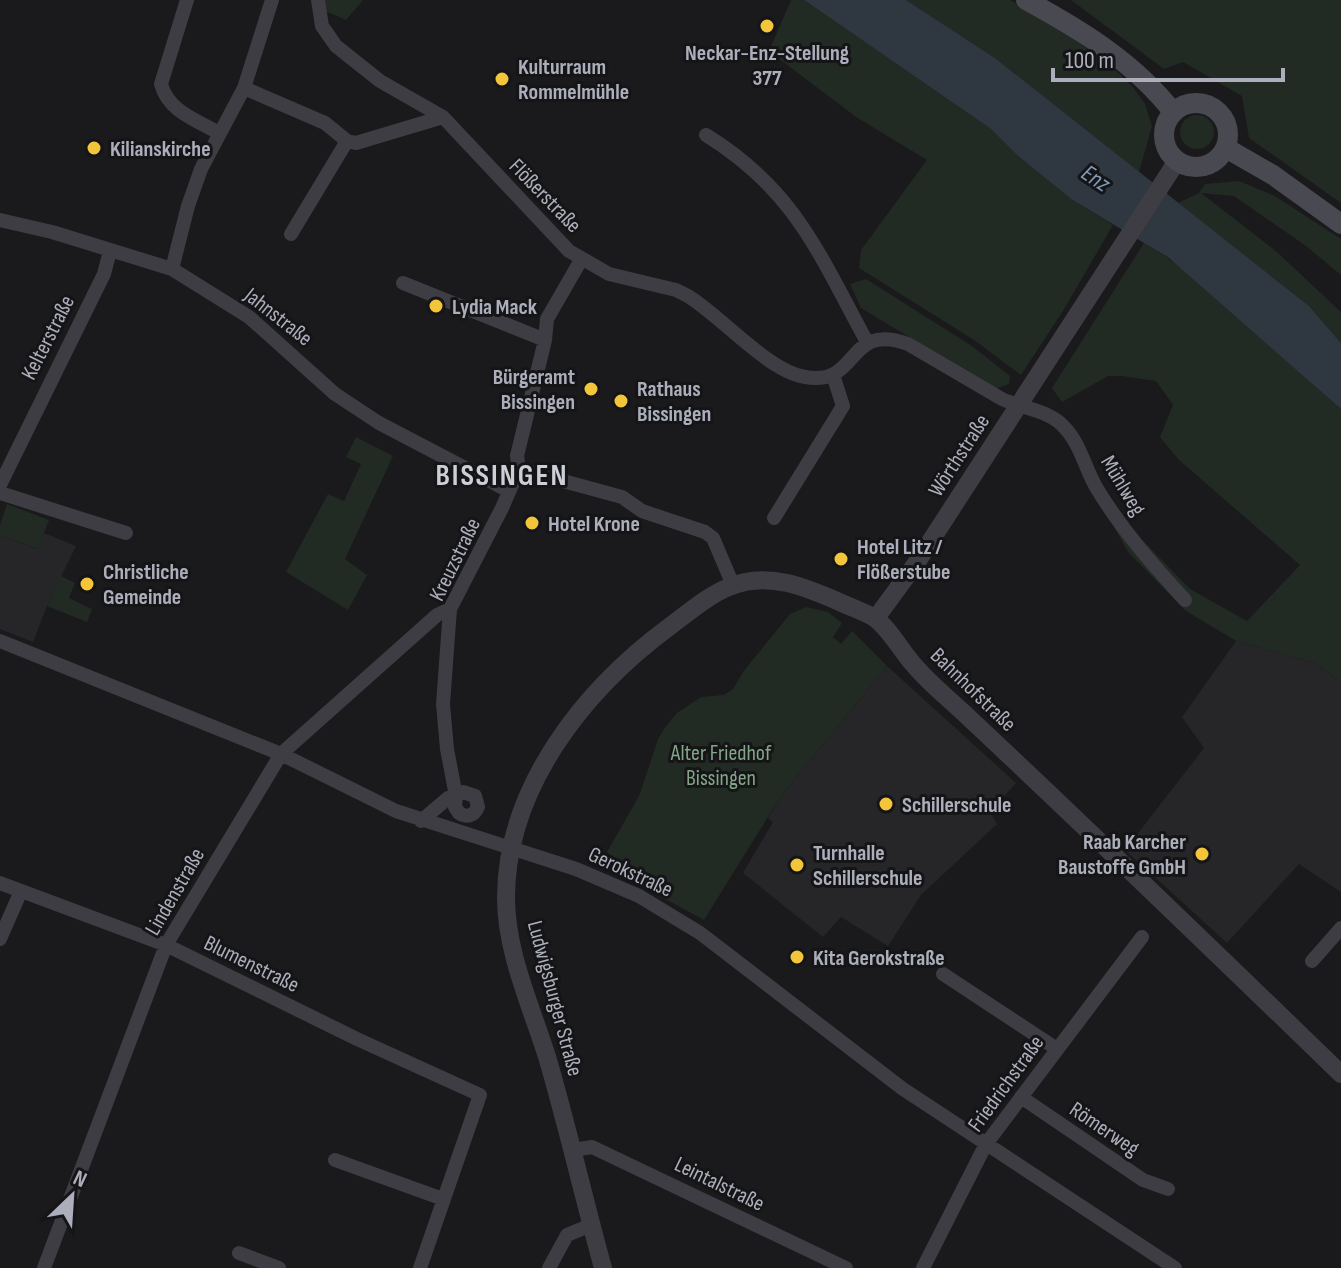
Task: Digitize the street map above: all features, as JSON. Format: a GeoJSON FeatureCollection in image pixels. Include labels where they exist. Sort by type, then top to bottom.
{"type":"FeatureCollection","features":[{"type":"Feature","properties":{"kind":"main road"},"geometry":{"type":"LineString","coordinates":[[1026,0],[1116,55],[1150,85],[1173,112]]}},
{"type":"Feature","properties":{"kind":"main road"},"geometry":{"type":"LineString","coordinates":[[1198,102],[1210,105],[1227,123],[1229,136],[1226,148],[1213,162],[1204,166],[1174,165],[1164,142],[1164,130],[1173,112],[1185,104],[1198,102]]}},
{"type":"Feature","properties":{"kind":"main road"},"geometry":{"type":"LineString","coordinates":[[1226,148],[1273,175],[1341,224]]}},
{"type":"Feature","properties":{"kind":"street"},"geometry":{"type":"LineString","coordinates":[[187,0],[161,84],[164,95],[177,109],[219,133]]}},
{"type":"Feature","properties":{"kind":"street"},"geometry":{"type":"LineString","coordinates":[[172,269],[201,169],[244,88],[272,0]]}},
{"type":"Feature","properties":{"kind":"street","name":"Flößerstraße"},"geometry":{"type":"LineString","coordinates":[[318,0],[322,26],[336,46],[380,81],[443,117],[548,231],[581,260],[609,274],[676,290],[688,296],[786,370],[803,377],[833,375]]}},
{"type":"Feature","properties":{"kind":"street"},"geometry":{"type":"LineString","coordinates":[[244,88],[325,123],[347,141],[356,143],[443,117]]}},
{"type":"Feature","properties":{"kind":"street"},"geometry":{"type":"LineString","coordinates":[[706,135],[753,167],[784,200],[833,275],[867,342]]}},
{"type":"Feature","properties":{"kind":"street"},"geometry":{"type":"LineString","coordinates":[[291,234],[347,141]]}},
{"type":"Feature","properties":{"kind":"street","name":"Wörthstraße"},"geometry":{"type":"LineString","coordinates":[[876,618],[917,562],[1174,165]]}},
{"type":"Feature","properties":{"kind":"street","name":"Jahnstraße"},"geometry":{"type":"LineString","coordinates":[[0,220],[52,232],[172,269],[249,317],[335,394],[379,423],[509,491]]}},
{"type":"Feature","properties":{"kind":"street","name":"Kelterstraße"},"geometry":{"type":"LineString","coordinates":[[0,485],[104,274],[110,251]]}},
{"type":"Feature","properties":{"kind":"street","name":"Kreuzstraße"},"geometry":{"type":"LineString","coordinates":[[421,821],[448,798],[456,796],[443,704],[450,609],[489,537],[519,469],[517,456],[545,340],[547,319],[581,260]]}},
{"type":"Feature","properties":{"kind":"street"},"geometry":{"type":"LineString","coordinates":[[403,283],[545,340]]}},
{"type":"Feature","properties":{"kind":"street"},"geometry":{"type":"LineString","coordinates":[[774,518],[843,406],[833,375],[845,368],[867,342],[893,338],[908,344],[1018,407]]}},
{"type":"Feature","properties":{"kind":"street","name":"Mühlweg"},"geometry":{"type":"LineString","coordinates":[[1018,407],[1048,414],[1065,427],[1095,486],[1124,530],[1185,600]]}},
{"type":"Feature","properties":{"kind":"street"},"geometry":{"type":"LineString","coordinates":[[519,469],[622,497],[642,511],[705,532],[713,538],[733,585]]}},
{"type":"Feature","properties":{"kind":"street"},"geometry":{"type":"LineString","coordinates":[[0,493],[126,533]]}},
{"type":"Feature","properties":{"kind":"street","name":"Bahnhofstraße"},"geometry":{"type":"LineString","coordinates":[[733,585],[765,580],[792,583],[820,592],[876,618],[916,668],[1129,868],[1341,1074]]}},
{"type":"Feature","properties":{"kind":"street","name":"Ludwigsburger Straße"},"geometry":{"type":"LineString","coordinates":[[603,1268],[573,1150],[513,950],[506,900],[513,848],[535,782],[554,747],[577,715],[630,657],[701,604],[733,585]]}},
{"type":"Feature","properties":{"kind":"street","name":"Lindenstraße"},"geometry":{"type":"LineString","coordinates":[[44,1268],[166,945],[281,754],[437,615],[450,609]]}},
{"type":"Feature","properties":{"kind":"street","name":"Gerokstraße"},"geometry":{"type":"LineString","coordinates":[[0,641],[281,754],[375,803],[421,821],[576,869],[662,909],[700,933],[903,1089],[1175,1268]]}},
{"type":"Feature","properties":{"kind":"street","name":"Blumenstraße"},"geometry":{"type":"LineString","coordinates":[[0,883],[166,945],[357,1039],[480,1095],[443,1199]]}},
{"type":"Feature","properties":{"kind":"street"},"geometry":{"type":"LineString","coordinates":[[0,939],[21,891]]}},
{"type":"Feature","properties":{"kind":"street"},"geometry":{"type":"LineString","coordinates":[[1312,961],[1341,928]]}},
{"type":"Feature","properties":{"kind":"street","name":"Friedrichstraße"},"geometry":{"type":"LineString","coordinates":[[923,1268],[986,1144],[1142,937]]}},
{"type":"Feature","properties":{"kind":"street"},"geometry":{"type":"LineString","coordinates":[[943,974],[1057,1049]]}},
{"type":"Feature","properties":{"kind":"street","name":"Römerweg"},"geometry":{"type":"LineString","coordinates":[[1021,1097],[1143,1180],[1168,1189]]}},
{"type":"Feature","properties":{"kind":"street","name":"Leintalstraße"},"geometry":{"type":"LineString","coordinates":[[573,1150],[592,1147],[846,1268]]}},
{"type":"Feature","properties":{"kind":"street"},"geometry":{"type":"LineString","coordinates":[[335,1160],[443,1199],[420,1268]]}},
{"type":"Feature","properties":{"kind":"street"},"geometry":{"type":"LineString","coordinates":[[549,1268],[567,1235],[591,1225]]}},
{"type":"Feature","properties":{"kind":"street"},"geometry":{"type":"LineString","coordinates":[[239,1253],[279,1268]]}},
{"type":"Feature","properties":{"kind":"shaded area"},"geometry":{"type":"Polygon","coordinates":[[[44,533],[76,546],[33,642],[0,629],[0,535],[37,549],[44,533]]]}},
{"type":"Feature","properties":{"kind":"shaded area"},"geometry":{"type":"Polygon","coordinates":[[[1236,641],[1315,663],[1341,682],[1341,892],[1299,864],[1227,943],[1125,850],[1204,748],[1182,717],[1236,641]]]}},
{"type":"Feature","properties":{"kind":"shaded area","name":"Schillerschule"},"geometry":{"type":"Polygon","coordinates":[[[887,666],[1016,783],[990,812],[997,824],[921,895],[888,946],[841,917],[823,937],[743,873],[773,822],[768,818],[781,796],[887,666]]]}},
{"type":"Feature","properties":{"kind":"green space"},"geometry":{"type":"Polygon","coordinates":[[[322,0],[363,0],[346,20],[323,10],[322,0]]]}},
{"type":"Feature","properties":{"kind":"green space"},"geometry":{"type":"Polygon","coordinates":[[[791,0],[804,0],[991,129],[1018,156],[1071,199],[1113,225],[1021,375],[974,340],[859,268],[861,250],[927,160],[856,117],[769,51],[791,0]]]}},
{"type":"Feature","properties":{"kind":"green space"},"geometry":{"type":"Polygon","coordinates":[[[906,0],[1010,0],[1108,63],[1133,87],[1145,104],[1152,126],[1139,172],[995,58],[906,0]]]}},
{"type":"Feature","properties":{"kind":"green space"},"geometry":{"type":"Polygon","coordinates":[[[1071,0],[1341,0],[1341,203],[1249,138],[1242,96],[1183,62],[1164,69],[1071,0]]]}},
{"type":"Feature","properties":{"kind":"green space"},"geometry":{"type":"Polygon","coordinates":[[[1197,115],[1209,120],[1214,132],[1209,144],[1197,149],[1185,144],[1180,132],[1185,120],[1197,115]]]}},
{"type":"Feature","properties":{"kind":"green space"},"geometry":{"type":"Polygon","coordinates":[[[1239,181],[1275,196],[1341,239],[1341,275],[1306,246],[1234,196],[1201,193],[1277,252],[1341,312],[1341,343],[1309,306],[1178,203],[1199,193],[1205,184],[1239,181]]]}},
{"type":"Feature","properties":{"kind":"green space"},"geometry":{"type":"Polygon","coordinates":[[[1144,243],[1222,300],[1341,409],[1341,682],[1315,663],[1236,641],[1186,611],[1128,552],[1113,525],[1121,518],[1190,589],[1247,621],[1300,565],[1179,460],[1160,437],[1173,405],[1156,381],[1108,376],[1062,402],[1052,388],[1144,243]]]}},
{"type":"Feature","properties":{"kind":"green space"},"geometry":{"type":"Polygon","coordinates":[[[866,279],[972,346],[1010,376],[1009,384],[995,389],[861,308],[850,284],[866,279]]]}},
{"type":"Feature","properties":{"kind":"green space"},"geometry":{"type":"Polygon","coordinates":[[[356,437],[393,456],[345,559],[367,575],[348,610],[286,572],[328,494],[344,501],[361,464],[346,457],[356,437]]]}},
{"type":"Feature","properties":{"kind":"green space"},"geometry":{"type":"Polygon","coordinates":[[[7,504],[49,520],[38,549],[0,535],[7,504]]]}},
{"type":"Feature","properties":{"kind":"green space"},"geometry":{"type":"Polygon","coordinates":[[[61,576],[75,583],[69,598],[92,609],[87,622],[47,606],[61,576]]]}},
{"type":"Feature","properties":{"kind":"green space","name":"Alter Friedhof Bissingen"},"geometry":{"type":"Polygon","coordinates":[[[806,607],[828,612],[842,623],[833,637],[841,644],[852,631],[887,666],[781,796],[704,920],[630,880],[635,870],[607,852],[639,796],[658,739],[666,726],[677,713],[701,697],[724,695],[733,689],[790,614],[806,607]]]}},
{"type":"Feature","properties":{"kind":"water","name":"Enz"},"geometry":{"type":"Polygon","coordinates":[[[804,0],[906,0],[995,58],[1309,306],[1341,343],[1341,409],[1169,258],[1071,199],[1018,156],[991,129],[804,0]]]}},
{"type":"Feature","properties":{"kind":"place","name":"Neckar-Enz-Stellung 377"},"geometry":{"type":"Point","coordinates":[767,26]}},
{"type":"Feature","properties":{"kind":"place","name":"Kulturraum Rommelmühle"},"geometry":{"type":"Point","coordinates":[502,79]}},
{"type":"Feature","properties":{"kind":"place","name":"Kilianskirche"},"geometry":{"type":"Point","coordinates":[94,148]}},
{"type":"Feature","properties":{"kind":"place","name":"Lydia Mack"},"geometry":{"type":"Point","coordinates":[436,306]}},
{"type":"Feature","properties":{"kind":"place","name":"Bürgeramt Bissingen"},"geometry":{"type":"Point","coordinates":[591,389]}},
{"type":"Feature","properties":{"kind":"place","name":"Rathaus Bissingen"},"geometry":{"type":"Point","coordinates":[621,401]}},
{"type":"Feature","properties":{"kind":"place","name":"Hotel Krone"},"geometry":{"type":"Point","coordinates":[532,523]}},
{"type":"Feature","properties":{"kind":"place","name":"Hotel Litz / Flößerstube"},"geometry":{"type":"Point","coordinates":[841,559]}},
{"type":"Feature","properties":{"kind":"place","name":"Christliche Gemeinde"},"geometry":{"type":"Point","coordinates":[87,584]}},
{"type":"Feature","properties":{"kind":"place","name":"Schillerschule"},"geometry":{"type":"Point","coordinates":[886,804]}},
{"type":"Feature","properties":{"kind":"place","name":"Raab Karcher Baustoffe GmbH"},"geometry":{"type":"Point","coordinates":[1202,854]}},
{"type":"Feature","properties":{"kind":"place","name":"Turnhalle Schillerschule"},"geometry":{"type":"Point","coordinates":[797,865]}},
{"type":"Feature","properties":{"kind":"place","name":"Kita Gerokstraße"},"geometry":{"type":"Point","coordinates":[797,957]}},
{"type":"Feature","properties":{"kind":"district","name":"BISSINGEN"},"geometry":{"type":"Point","coordinates":[502,475]}}]}
